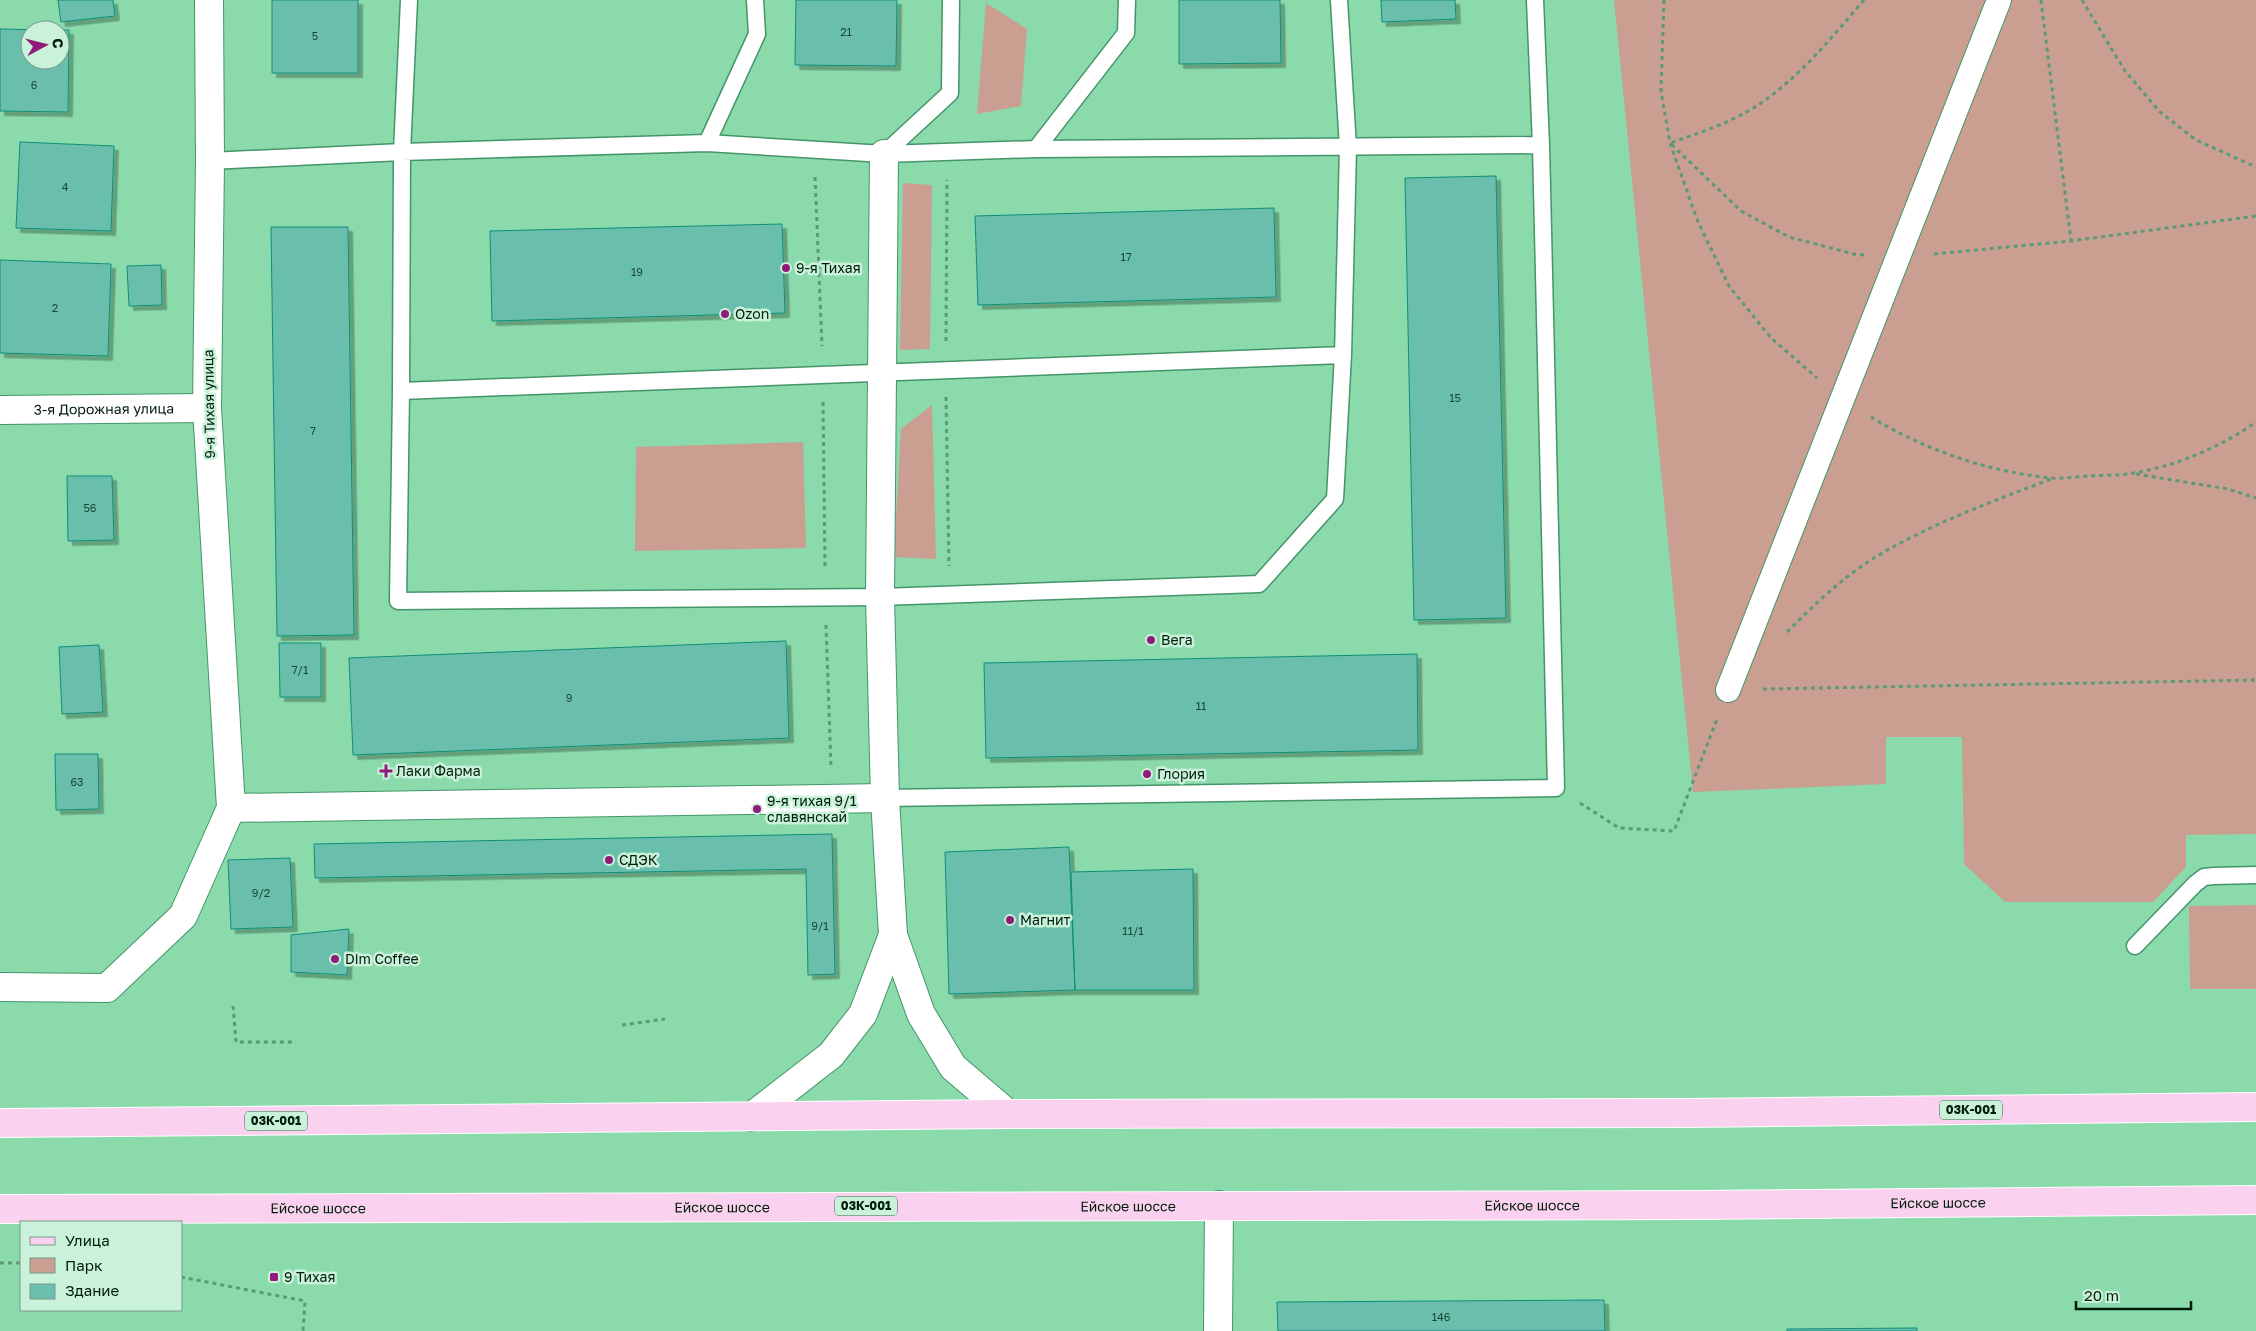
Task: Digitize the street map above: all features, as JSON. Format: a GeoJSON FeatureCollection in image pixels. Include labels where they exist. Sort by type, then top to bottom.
{"type":"FeatureCollection","features":[{"type":"Feature","properties":{"kind":"main road","name":"03К-001"},"geometry":{"type":"LineString","coordinates":[[0,1123],[1008,1114],[1685,1113],[2256,1107]]}},
{"type":"Feature","properties":{"kind":"main road","name":"Ейское шоссе"},"geometry":{"type":"LineString","coordinates":[[0,1209],[1704,1204],[2256,1200]]}},
{"type":"Feature","properties":{"kind":"street","name":"9-я Тихая улица"},"geometry":{"type":"LineString","coordinates":[[209,0],[210,161],[207,408],[231,808]]}},
{"type":"Feature","properties":{"kind":"street"},"geometry":{"type":"LineString","coordinates":[[1728,690],[1999,0]]}},
{"type":"Feature","properties":{"kind":"street"},"geometry":{"type":"LineString","coordinates":[[884,154],[880,597],[886,798],[893,935],[921,1014],[953,1067],[1008,1114]]}},
{"type":"Feature","properties":{"kind":"street","name":"3-я Дорожная улица"},"geometry":{"type":"LineString","coordinates":[[0,410],[207,408]]}},
{"type":"Feature","properties":{"kind":"street"},"geometry":{"type":"LineString","coordinates":[[0,987],[107,988],[183,916],[231,808],[886,798]]}},
{"type":"Feature","properties":{"kind":"street"},"geometry":{"type":"LineString","coordinates":[[751,1117],[831,1055],[863,1014],[893,935]]}},
{"type":"Feature","properties":{"kind":"street"},"geometry":{"type":"LineString","coordinates":[[1218,1331],[1219,1205]]}},
{"type":"Feature","properties":{"kind":"lane"},"geometry":{"type":"LineString","coordinates":[[409,0],[402,152],[398,601],[880,597],[1259,584],[1335,500],[1343,355],[1348,147],[1339,0]]}},
{"type":"Feature","properties":{"kind":"lane"},"geometry":{"type":"LineString","coordinates":[[707,143],[757,34],[755,0]]}},
{"type":"Feature","properties":{"kind":"lane"},"geometry":{"type":"LineString","coordinates":[[884,154],[950,93],[951,0]]}},
{"type":"Feature","properties":{"kind":"lane"},"geometry":{"type":"LineString","coordinates":[[1036,149],[1126,33],[1127,0]]}},
{"type":"Feature","properties":{"kind":"lane"},"geometry":{"type":"LineString","coordinates":[[886,798],[1556,788],[1541,145],[1535,0]]}},
{"type":"Feature","properties":{"kind":"lane"},"geometry":{"type":"LineString","coordinates":[[210,161],[402,152],[707,143],[884,154],[1036,149],[1541,145]]}},
{"type":"Feature","properties":{"kind":"lane"},"geometry":{"type":"LineString","coordinates":[[401,391],[1343,355]]}},
{"type":"Feature","properties":{"kind":"lane"},"geometry":{"type":"LineString","coordinates":[[2135,946],[2204,877],[2256,875]]}},
{"type":"Feature","properties":{"kind":"path"},"geometry":{"type":"LineString","coordinates":[[1864,0],[1810,61],[1763,101],[1712,129],[1670,143],[1742,211],[1789,237],[1854,254],[1898,258],[2071,241],[2256,216]]}},
{"type":"Feature","properties":{"kind":"path"},"geometry":{"type":"LineString","coordinates":[[2041,0],[2071,241]]}},
{"type":"Feature","properties":{"kind":"path"},"geometry":{"type":"LineString","coordinates":[[2082,0],[2125,71],[2160,112],[2196,140],[2256,167]]}},
{"type":"Feature","properties":{"kind":"path"},"geometry":{"type":"LineString","coordinates":[[814,150],[823,375],[826,597],[832,799]]}},
{"type":"Feature","properties":{"kind":"path"},"geometry":{"type":"LineString","coordinates":[[2133,473],[2228,489],[2256,498]]}},
{"type":"Feature","properties":{"kind":"path"},"geometry":{"type":"LineString","coordinates":[[1781,637],[1822,598],[1873,559],[1938,523],[2052,478]]}},
{"type":"Feature","properties":{"kind":"path"},"geometry":{"type":"LineString","coordinates":[[1556,788],[1619,828],[1674,830],[1728,690],[2256,680]]}},
{"type":"Feature","properties":{"kind":"path"},"geometry":{"type":"LineString","coordinates":[[233,1006],[236,1042],[296,1042]]}},
{"type":"Feature","properties":{"kind":"path"},"geometry":{"type":"LineString","coordinates":[[622,1025],[665,1019]]}},
{"type":"Feature","properties":{"kind":"path"},"geometry":{"type":"LineString","coordinates":[[0,1263],[20,1263]]}},
{"type":"Feature","properties":{"kind":"path"},"geometry":{"type":"LineString","coordinates":[[182,1277],[305,1300],[304,1331]]}},
{"type":"Feature","properties":{"kind":"green space"},"geometry":{"type":"Polygon","coordinates":[[[1614,0],[2256,0],[2256,834],[2186,835],[2186,867],[2153,902],[2005,902],[1964,864],[1962,737],[1886,737],[1886,784],[1693,792],[1614,0]]]}},
{"type":"Feature","properties":{"kind":"green space"},"geometry":{"type":"Polygon","coordinates":[[[986,3],[1027,29],[1021,106],[977,114],[986,3]]]}},
{"type":"Feature","properties":{"kind":"green space"},"geometry":{"type":"Polygon","coordinates":[[[903,183],[932,185],[930,349],[900,350],[903,183]]]}},
{"type":"Feature","properties":{"kind":"green space"},"geometry":{"type":"Polygon","coordinates":[[[932,405],[936,559],[894,557],[901,429],[932,405]]]}},
{"type":"Feature","properties":{"kind":"green space"},"geometry":{"type":"Polygon","coordinates":[[[803,442],[806,548],[635,551],[636,447],[803,442]]]}},
{"type":"Feature","properties":{"kind":"green space"},"geometry":{"type":"Polygon","coordinates":[[[2256,905],[2256,989],[2190,989],[2189,906],[2256,905]]]}},
{"type":"Feature","properties":{"kind":"building"},"geometry":{"type":"Polygon","coordinates":[[[58,0],[113,0],[115,16],[70,21],[61,20],[58,0]]]}},
{"type":"Feature","properties":{"kind":"building"},"geometry":{"type":"Polygon","coordinates":[[[272,0],[358,0],[358,73],[272,73],[272,0]]]}},
{"type":"Feature","properties":{"kind":"building"},"geometry":{"type":"Polygon","coordinates":[[[796,0],[897,0],[896,66],[795,65],[796,0]]]}},
{"type":"Feature","properties":{"kind":"building"},"geometry":{"type":"Polygon","coordinates":[[[1179,0],[1280,0],[1281,63],[1179,64],[1179,0]]]}},
{"type":"Feature","properties":{"kind":"building"},"geometry":{"type":"Polygon","coordinates":[[[1381,0],[1455,0],[1456,19],[1382,22],[1381,0]]]}},
{"type":"Feature","properties":{"kind":"building"},"geometry":{"type":"Polygon","coordinates":[[[0,29],[20,29],[20,70],[69,70],[68,112],[0,111],[0,29]]]}},
{"type":"Feature","properties":{"kind":"building"},"geometry":{"type":"Polygon","coordinates":[[[20,142],[114,146],[111,231],[16,228],[20,142]]]}},
{"type":"Feature","properties":{"kind":"building"},"geometry":{"type":"Polygon","coordinates":[[[1496,176],[1506,618],[1414,620],[1405,178],[1496,176]]]}},
{"type":"Feature","properties":{"kind":"building"},"geometry":{"type":"Polygon","coordinates":[[[1274,208],[1276,297],[978,305],[975,216],[1274,208]]]}},
{"type":"Feature","properties":{"kind":"building"},"geometry":{"type":"Polygon","coordinates":[[[782,224],[785,313],[492,321],[490,231],[782,224]]]}},
{"type":"Feature","properties":{"kind":"building"},"geometry":{"type":"Polygon","coordinates":[[[271,227],[348,227],[354,635],[277,636],[271,227]]]}},
{"type":"Feature","properties":{"kind":"building"},"geometry":{"type":"Polygon","coordinates":[[[0,260],[111,264],[108,356],[0,353],[0,260]]]}},
{"type":"Feature","properties":{"kind":"building"},"geometry":{"type":"Polygon","coordinates":[[[161,265],[162,305],[129,306],[127,266],[161,265]]]}},
{"type":"Feature","properties":{"kind":"building"},"geometry":{"type":"Polygon","coordinates":[[[67,476],[112,476],[114,540],[68,541],[67,476]]]}},
{"type":"Feature","properties":{"kind":"building"},"geometry":{"type":"Polygon","coordinates":[[[786,641],[789,738],[353,755],[349,658],[786,641]]]}},
{"type":"Feature","properties":{"kind":"building"},"geometry":{"type":"Polygon","coordinates":[[[279,643],[321,643],[321,697],[280,697],[279,643]]]}},
{"type":"Feature","properties":{"kind":"building"},"geometry":{"type":"Polygon","coordinates":[[[99,645],[103,712],[62,714],[59,647],[99,645]]]}},
{"type":"Feature","properties":{"kind":"building"},"geometry":{"type":"Polygon","coordinates":[[[1417,654],[1418,750],[986,758],[984,663],[1417,654]]]}},
{"type":"Feature","properties":{"kind":"building"},"geometry":{"type":"Polygon","coordinates":[[[55,754],[98,754],[99,809],[56,810],[55,754]]]}},
{"type":"Feature","properties":{"kind":"building"},"geometry":{"type":"Polygon","coordinates":[[[832,834],[835,974],[808,975],[806,869],[315,878],[314,844],[832,834]]]}},
{"type":"Feature","properties":{"kind":"building"},"geometry":{"type":"Polygon","coordinates":[[[1069,847],[1075,990],[949,994],[945,852],[1069,847]]]}},
{"type":"Feature","properties":{"kind":"building"},"geometry":{"type":"Polygon","coordinates":[[[290,858],[293,927],[231,929],[228,860],[290,858]]]}},
{"type":"Feature","properties":{"kind":"building"},"geometry":{"type":"Polygon","coordinates":[[[1193,869],[1194,990],[1075,990],[1071,872],[1193,869]]]}},
{"type":"Feature","properties":{"kind":"building"},"geometry":{"type":"Polygon","coordinates":[[[349,929],[347,975],[291,972],[291,935],[349,929]]]}},
{"type":"Feature","properties":{"kind":"building"},"geometry":{"type":"Polygon","coordinates":[[[1604,1300],[1605,1331],[1278,1331],[1277,1302],[1604,1300]]]}},
{"type":"Feature","properties":{"kind":"building"},"geometry":{"type":"Polygon","coordinates":[[[1917,1328],[1917,1331],[1787,1331],[1787,1329],[1917,1328]]]}},
{"type":"Feature","properties":{"kind":"place","name":"9-я Тихая"},"geometry":{"type":"Point","coordinates":[786,268]}},
{"type":"Feature","properties":{"kind":"place","name":"Ozon"},"geometry":{"type":"Point","coordinates":[725,314]}},
{"type":"Feature","properties":{"kind":"place","name":"Вега"},"geometry":{"type":"Point","coordinates":[1151,640]}},
{"type":"Feature","properties":{"kind":"place","name":"Лаки Фарма"},"geometry":{"type":"Point","coordinates":[386,771]}},
{"type":"Feature","properties":{"kind":"place","name":"Глория"},"geometry":{"type":"Point","coordinates":[1147,774]}},
{"type":"Feature","properties":{"kind":"place","name":"9-я тихая 9/1 славянскай"},"geometry":{"type":"Point","coordinates":[757,809]}},
{"type":"Feature","properties":{"kind":"place","name":"СДЭК"},"geometry":{"type":"Point","coordinates":[609,860]}},
{"type":"Feature","properties":{"kind":"place","name":"Магнит"},"geometry":{"type":"Point","coordinates":[1010,920]}},
{"type":"Feature","properties":{"kind":"place","name":"Dim Coffee"},"geometry":{"type":"Point","coordinates":[335,959]}},
{"type":"Feature","properties":{"kind":"place","name":"9 Тихая"},"geometry":{"type":"Point","coordinates":[274,1277]}}]}
